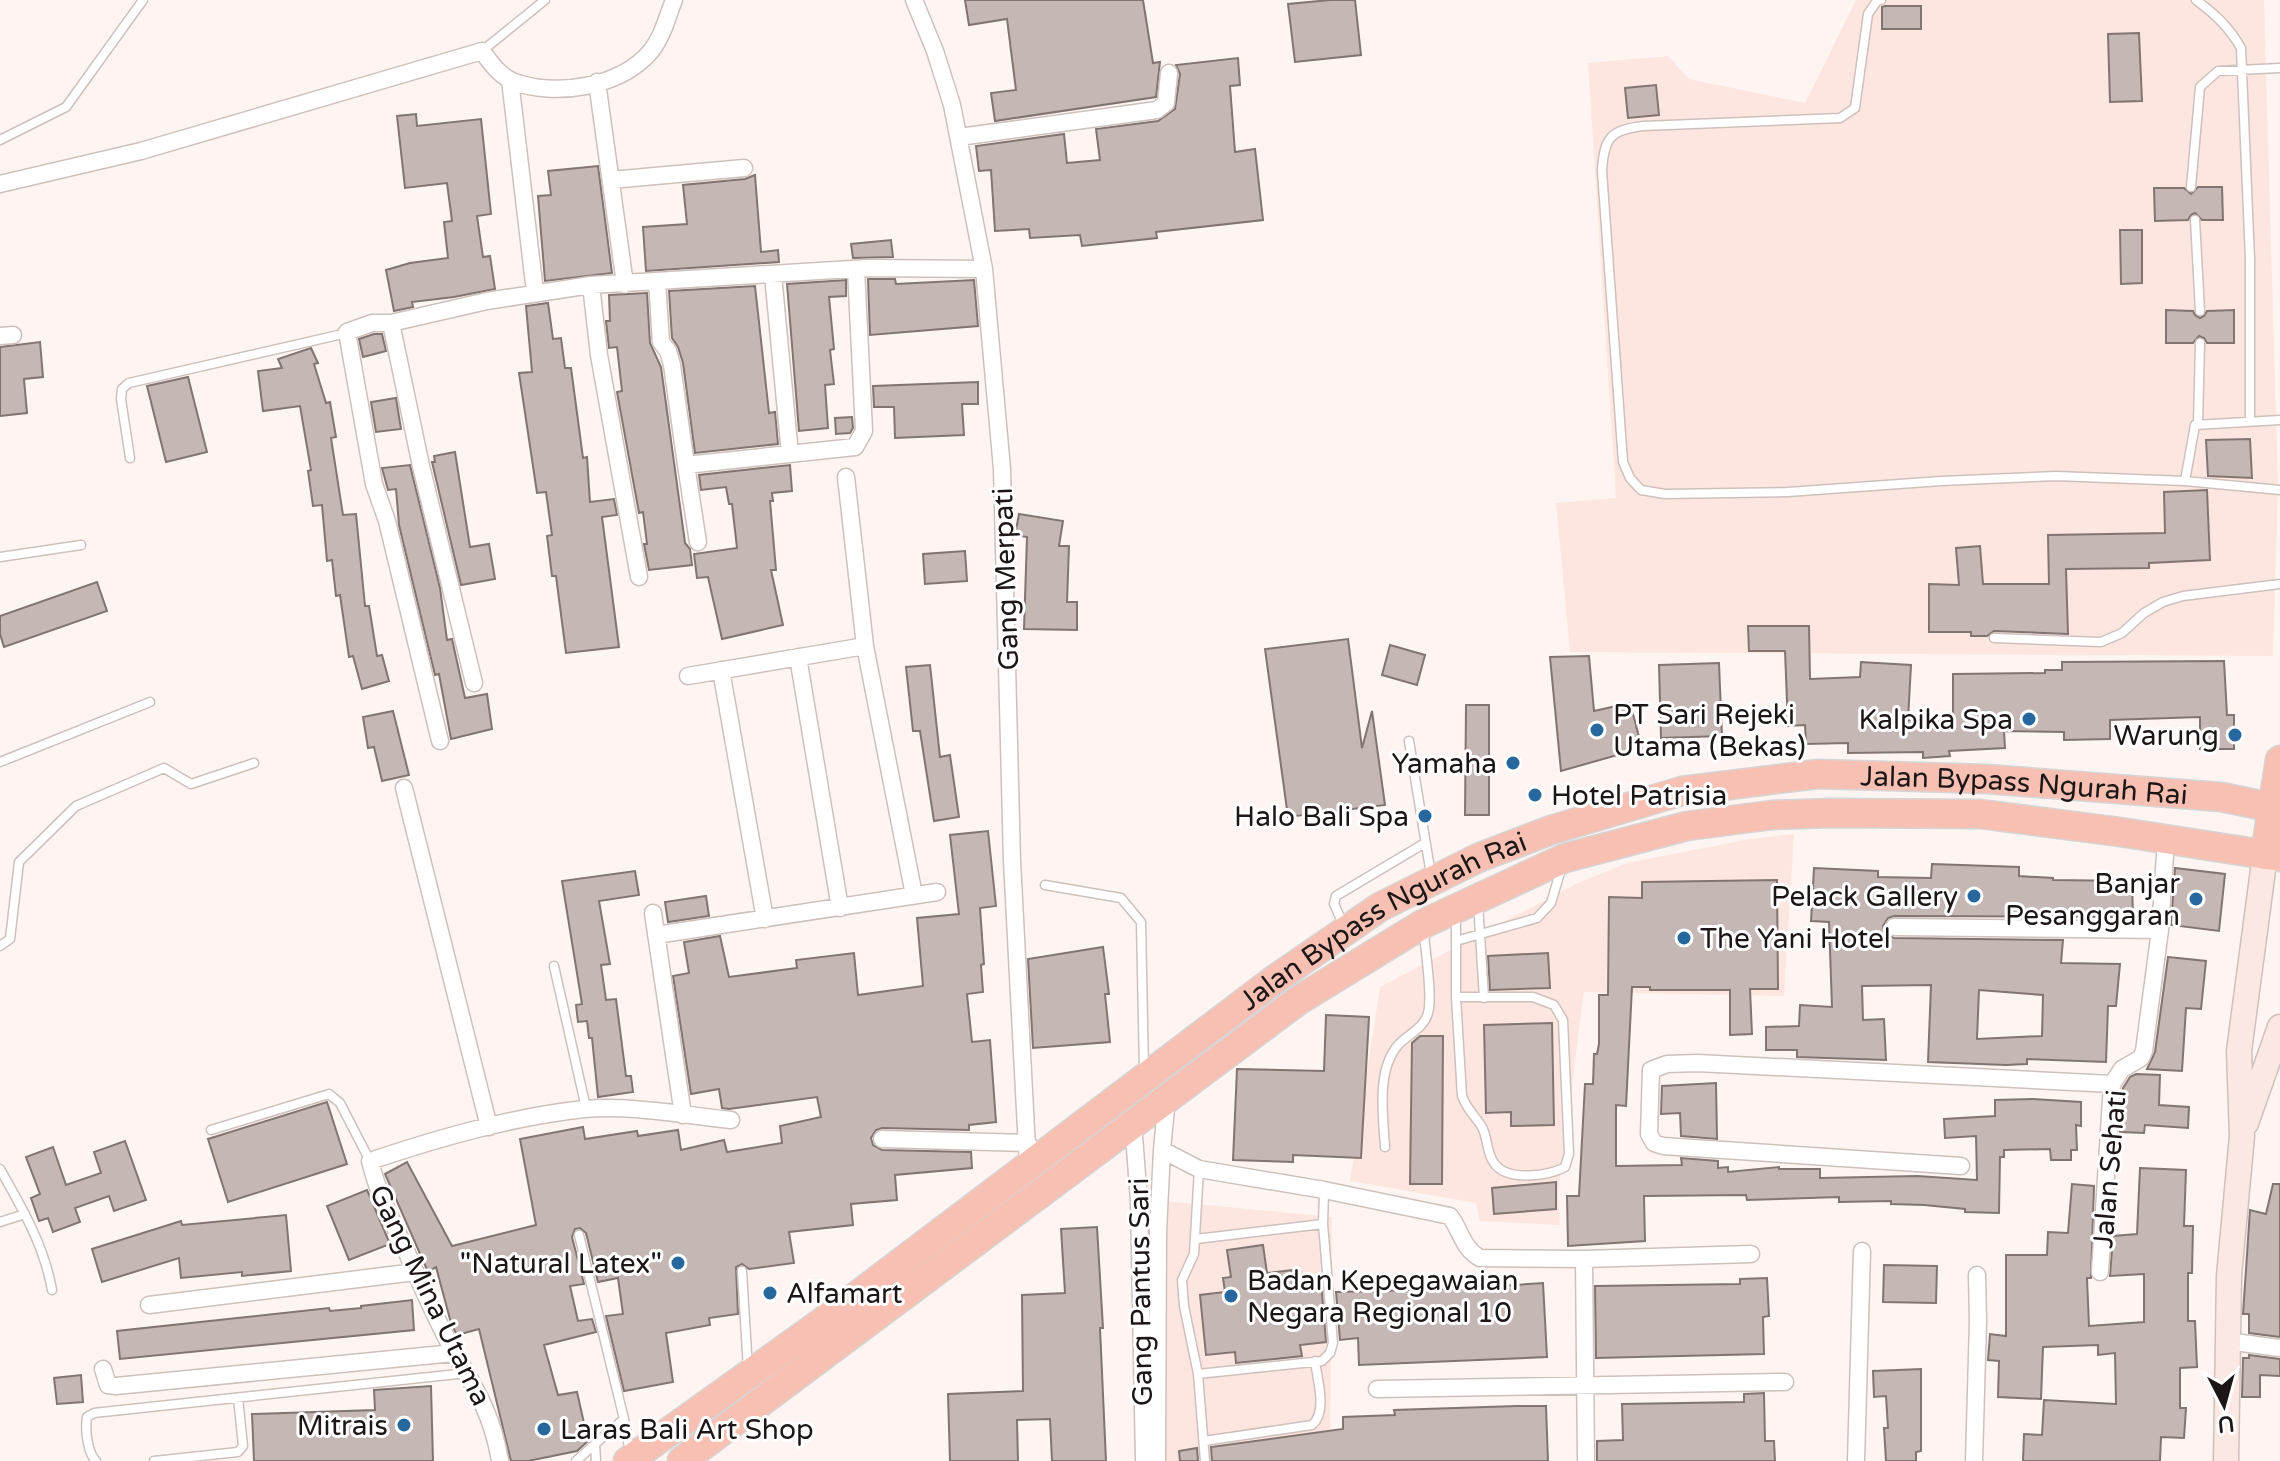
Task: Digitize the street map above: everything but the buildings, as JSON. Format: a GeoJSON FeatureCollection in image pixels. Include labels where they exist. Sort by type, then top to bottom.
{"type":"FeatureCollection","features":[{"type":"Feature","properties":{"kind":"highway"},"geometry":{"type":"LineString","coordinates":[[2273,856],[2280,760]]}},
{"type":"Feature","properties":{"kind":"highway","name":"Jalan Bypass Ngurah Rai"},"geometry":{"type":"LineString","coordinates":[[682,1461],[1028,1156],[1144,1080],[1274,980],[1380,907],[1478,858],[1551,830],[1682,791],[1818,774],[1987,779],[2221,797],[2276,808]]}},
{"type":"Feature","properties":{"kind":"highway","name":"Jalan Bypass Ngurah Rai"},"geometry":{"type":"LineString","coordinates":[[630,1460],[748,1374],[829,1334],[1133,1123],[1299,1000],[1423,924],[1565,858],[1687,826],[1772,815],[1831,813],[1980,814],[2273,856]]}},
{"type":"Feature","properties":{"kind":"main road"},"geometry":{"type":"LineString","coordinates":[[2226,1461],[2229,1276],[2242,1136],[2239,1051],[2273,856]]}},
{"type":"Feature","properties":{"kind":"main road"},"geometry":{"type":"LineString","coordinates":[[2242,1136],[2276,1053],[2280,1027]]}},
{"type":"Feature","properties":{"kind":"street"},"geometry":{"type":"LineString","coordinates":[[0,184],[141,151],[482,51],[494,68],[510,80],[547,88],[569,88],[597,82],[627,71],[651,51],[660,39],[674,0]]}},
{"type":"Feature","properties":{"kind":"street","name":"Gang Merpati"},"geometry":{"type":"LineString","coordinates":[[914,0],[952,105],[984,269],[1002,469],[1012,861],[1028,1156]]}},
{"type":"Feature","properties":{"kind":"street"},"geometry":{"type":"LineString","coordinates":[[959,137],[1157,110],[1166,103],[1169,73]]}},
{"type":"Feature","properties":{"kind":"street"},"geometry":{"type":"LineString","coordinates":[[510,80],[535,292]]}},
{"type":"Feature","properties":{"kind":"street"},"geometry":{"type":"LineString","coordinates":[[597,82],[625,284]]}},
{"type":"Feature","properties":{"kind":"street"},"geometry":{"type":"LineString","coordinates":[[611,180],[744,168]]}},
{"type":"Feature","properties":{"kind":"street"},"geometry":{"type":"LineString","coordinates":[[440,741],[392,537],[375,490],[347,332],[372,323],[391,323],[535,292],[591,285],[856,269],[984,269]]}},
{"type":"Feature","properties":{"kind":"street"},"geometry":{"type":"LineString","coordinates":[[686,465],[855,447],[864,431],[856,269]]}},
{"type":"Feature","properties":{"kind":"street"},"geometry":{"type":"LineString","coordinates":[[773,275],[790,454]]}},
{"type":"Feature","properties":{"kind":"street"},"geometry":{"type":"LineString","coordinates":[[657,281],[661,342],[668,351],[672,365],[698,542]]}},
{"type":"Feature","properties":{"kind":"street"},"geometry":{"type":"LineString","coordinates":[[591,285],[599,355],[639,577]]}},
{"type":"Feature","properties":{"kind":"street"},"geometry":{"type":"LineString","coordinates":[[391,323],[421,466],[474,683]]}},
{"type":"Feature","properties":{"kind":"street"},"geometry":{"type":"LineString","coordinates":[[846,477],[865,646],[914,895]]}},
{"type":"Feature","properties":{"kind":"street"},"geometry":{"type":"LineString","coordinates":[[688,676],[865,646]]}},
{"type":"Feature","properties":{"kind":"street"},"geometry":{"type":"LineString","coordinates":[[798,657],[840,908]]}},
{"type":"Feature","properties":{"kind":"street"},"geometry":{"type":"LineString","coordinates":[[721,670],[765,919]]}},
{"type":"Feature","properties":{"kind":"street"},"geometry":{"type":"LineString","coordinates":[[404,788],[489,1127]]}},
{"type":"Feature","properties":{"kind":"street","name":"Jalan Sehati"},"geometry":{"type":"LineString","coordinates":[[2100,1272],[2112,1084],[2122,1069],[2141,1058],[2144,1051],[2160,930],[2166,840]]}},
{"type":"Feature","properties":{"kind":"street"},"geometry":{"type":"LineString","coordinates":[[656,935],[937,892]]}},
{"type":"Feature","properties":{"kind":"street"},"geometry":{"type":"LineString","coordinates":[[653,913],[683,1115]]}},
{"type":"Feature","properties":{"kind":"street"},"geometry":{"type":"LineString","coordinates":[[1894,927],[2160,930]]}},
{"type":"Feature","properties":{"kind":"street"},"geometry":{"type":"LineString","coordinates":[[1961,1166],[1663,1146],[1654,1143],[1649,1134],[1651,1070],[1667,1064],[1697,1063],[2112,1084]]}},
{"type":"Feature","properties":{"kind":"street"},"geometry":{"type":"LineString","coordinates":[[1157,1461],[1158,1231],[1167,1098]]}},
{"type":"Feature","properties":{"kind":"street","name":"Gang Mina Utama"},"geometry":{"type":"LineString","coordinates":[[500,1461],[490,1414],[454,1353],[415,1272],[376,1186],[370,1161],[489,1127],[586,1109],[639,1110],[731,1120]]}},
{"type":"Feature","properties":{"kind":"street","name":"Gang Pantus Sari"},"geometry":{"type":"LineString","coordinates":[[1133,1123],[1139,1201],[1144,1461]]}},
{"type":"Feature","properties":{"kind":"street"},"geometry":{"type":"LineString","coordinates":[[882,1139],[1028,1156]]}},
{"type":"Feature","properties":{"kind":"street"},"geometry":{"type":"LineString","coordinates":[[1162,1150],[1199,1169],[1450,1216],[1470,1252],[1480,1258],[1584,1259],[1751,1254]]}},
{"type":"Feature","properties":{"kind":"street"},"geometry":{"type":"LineString","coordinates":[[1856,1461],[1862,1251]]}},
{"type":"Feature","properties":{"kind":"street"},"geometry":{"type":"LineString","coordinates":[[1584,1259],[1586,1461]]}},
{"type":"Feature","properties":{"kind":"street"},"geometry":{"type":"LineString","coordinates":[[149,1305],[415,1272]]}},
{"type":"Feature","properties":{"kind":"street"},"geometry":{"type":"LineString","coordinates":[[1974,1461],[1977,1275]]}},
{"type":"Feature","properties":{"kind":"street"},"geometry":{"type":"LineString","coordinates":[[2227,1341],[2280,1348]]}},
{"type":"Feature","properties":{"kind":"street"},"geometry":{"type":"LineString","coordinates":[[103,1369],[108,1385],[116,1386],[454,1353]]}},
{"type":"Feature","properties":{"kind":"street"},"geometry":{"type":"LineString","coordinates":[[1377,1389],[1785,1382]]}},
{"type":"Feature","properties":{"kind":"lane"},"geometry":{"type":"LineString","coordinates":[[0,140],[66,107],[143,0]]}},
{"type":"Feature","properties":{"kind":"lane"},"geometry":{"type":"LineString","coordinates":[[482,51],[545,0]]}},
{"type":"Feature","properties":{"kind":"lane"},"geometry":{"type":"LineString","coordinates":[[1881,0],[1868,14],[1855,108],[1840,118],[1643,126],[1622,129],[1609,137],[1603,152],[1602,171],[1623,462],[1630,478],[1641,490],[1665,494],[1788,492],[2056,476],[2185,481],[2280,490]]}},
{"type":"Feature","properties":{"kind":"lane"},"geometry":{"type":"LineString","coordinates":[[2196,0],[2217,15],[2241,48],[2250,259],[2250,421]]}},
{"type":"Feature","properties":{"kind":"lane"},"geometry":{"type":"LineString","coordinates":[[2191,187],[2200,87],[2218,71],[2280,68]]}},
{"type":"Feature","properties":{"kind":"lane"},"geometry":{"type":"LineString","coordinates":[[2195,220],[2200,311]]}},
{"type":"Feature","properties":{"kind":"lane"},"geometry":{"type":"LineString","coordinates":[[130,458],[121,399],[122,389],[129,383],[347,332]]}},
{"type":"Feature","properties":{"kind":"lane"},"geometry":{"type":"LineString","coordinates":[[2198,423],[2200,343]]}},
{"type":"Feature","properties":{"kind":"lane"},"geometry":{"type":"LineString","coordinates":[[2185,481],[2192,427],[2198,423],[2280,420]]}},
{"type":"Feature","properties":{"kind":"lane"},"geometry":{"type":"LineString","coordinates":[[0,557],[81,545]]}},
{"type":"Feature","properties":{"kind":"lane"},"geometry":{"type":"LineString","coordinates":[[1994,638],[2101,642],[2122,633],[2144,613],[2163,602],[2183,596],[2280,584]]}},
{"type":"Feature","properties":{"kind":"lane"},"geometry":{"type":"LineString","coordinates":[[0,762],[150,702]]}},
{"type":"Feature","properties":{"kind":"lane"},"geometry":{"type":"LineString","coordinates":[[1409,741],[1431,879]]}},
{"type":"Feature","properties":{"kind":"lane"},"geometry":{"type":"LineString","coordinates":[[0,946],[10,939],[19,862],[76,806],[164,768],[191,784],[254,763]]}},
{"type":"Feature","properties":{"kind":"lane"},"geometry":{"type":"LineString","coordinates":[[1347,930],[1336,912],[1336,896],[1425,843]]}},
{"type":"Feature","properties":{"kind":"lane"},"geometry":{"type":"LineString","coordinates":[[1456,941],[1537,918],[1551,903],[1565,858]]}},
{"type":"Feature","properties":{"kind":"lane"},"geometry":{"type":"LineString","coordinates":[[1045,885],[1121,898],[1141,922],[1144,1080]]}},
{"type":"Feature","properties":{"kind":"lane"},"geometry":{"type":"LineString","coordinates":[[1466,903],[1480,935],[1484,998]]}},
{"type":"Feature","properties":{"kind":"lane"},"geometry":{"type":"LineString","coordinates":[[1456,997],[1533,997],[1554,1005],[1563,1020],[1569,1154],[1565,1167],[1554,1173],[1526,1175],[1504,1171],[1495,1165],[1484,1131],[1466,1107],[1462,1096],[1456,997],[1456,941],[1466,903]]}},
{"type":"Feature","properties":{"kind":"lane"},"geometry":{"type":"LineString","coordinates":[[1385,1147],[1383,1108],[1392,1053],[1425,1022],[1429,1009],[1423,924]]}},
{"type":"Feature","properties":{"kind":"lane"},"geometry":{"type":"LineString","coordinates":[[554,966],[586,1109]]}},
{"type":"Feature","properties":{"kind":"lane"},"geometry":{"type":"LineString","coordinates":[[211,1130],[329,1094],[340,1103],[370,1161]]}},
{"type":"Feature","properties":{"kind":"lane"},"geometry":{"type":"LineString","coordinates":[[0,1169],[41,1249],[52,1290]]}},
{"type":"Feature","properties":{"kind":"lane"},"geometry":{"type":"LineString","coordinates":[[1199,1169],[1194,1254],[1182,1280],[1198,1374],[1205,1461]]}},
{"type":"Feature","properties":{"kind":"lane"},"geometry":{"type":"LineString","coordinates":[[1198,1374],[1322,1361],[1330,1353],[1333,1343],[1323,1224],[1324,1190]]}},
{"type":"Feature","properties":{"kind":"lane"},"geometry":{"type":"LineString","coordinates":[[0,1222],[25,1214]]}},
{"type":"Feature","properties":{"kind":"lane"},"geometry":{"type":"LineString","coordinates":[[1196,1239],[1323,1224]]}},
{"type":"Feature","properties":{"kind":"lane"},"geometry":{"type":"LineString","coordinates":[[579,1235],[624,1419],[630,1460]]}},
{"type":"Feature","properties":{"kind":"lane"},"geometry":{"type":"LineString","coordinates":[[742,1271],[748,1374]]}},
{"type":"Feature","properties":{"kind":"lane"},"geometry":{"type":"LineString","coordinates":[[1204,1441],[1312,1425],[1317,1421],[1320,1410],[1315,1361]]}},
{"type":"Feature","properties":{"kind":"lane"},"geometry":{"type":"LineString","coordinates":[[96,1461],[91,1456],[86,1422],[90,1415],[467,1372]]}},
{"type":"Feature","properties":{"kind":"lane"},"geometry":{"type":"LineString","coordinates":[[154,1461],[241,1450],[238,1398]]}},
{"type":"Feature","properties":{"kind":"lane"},"geometry":{"type":"LineString","coordinates":[[576,1461],[624,1419]]}},
{"type":"Feature","properties":{"kind":"lane"},"geometry":{"type":"LineString","coordinates":[[595,1444],[596,1461]]}},
{"type":"Feature","properties":{"kind":"shaded area"},"geometry":{"type":"Polygon","coordinates":[[[1856,0],[2264,0],[2278,486],[2273,656],[1570,652],[1556,503],[1616,498],[1588,63],[1668,56],[1689,79],[1805,103],[1856,0]]]}},
{"type":"Feature","properties":{"kind":"shaded area"},"geometry":{"type":"Polygon","coordinates":[[[1794,834],[1784,996],[1584,992],[1558,1193],[1560,1225],[1480,1221],[1476,1203],[1350,1181],[1380,987],[1578,883],[1627,863],[1750,839],[1794,834]]]}},
{"type":"Feature","properties":{"kind":"shaded area","name":"Badan Kepegawaian Negara Regional 10"},"geometry":{"type":"Polygon","coordinates":[[[1144,1199],[1332,1217],[1330,1461],[1137,1461],[1130,1213],[1144,1199]]]}},
{"type":"Feature","properties":{"kind":"place","name":"Kalpika Spa"},"geometry":{"type":"Point","coordinates":[2029,719]}},
{"type":"Feature","properties":{"kind":"place","name":"PT Sari Rejeki Utama (Bekas)"},"geometry":{"type":"Point","coordinates":[1597,730]}},
{"type":"Feature","properties":{"kind":"place","name":"Warung"},"geometry":{"type":"Point","coordinates":[2235,735]}},
{"type":"Feature","properties":{"kind":"place","name":"Yamaha"},"geometry":{"type":"Point","coordinates":[1513,763]}},
{"type":"Feature","properties":{"kind":"place","name":"Hotel Patrisia"},"geometry":{"type":"Point","coordinates":[1535,795]}},
{"type":"Feature","properties":{"kind":"place","name":"Halo Bali Spa"},"geometry":{"type":"Point","coordinates":[1425,816]}},
{"type":"Feature","properties":{"kind":"place","name":"Pelack Gallery"},"geometry":{"type":"Point","coordinates":[1974,896]}},
{"type":"Feature","properties":{"kind":"place","name":"Banjar Pesanggaran"},"geometry":{"type":"Point","coordinates":[2196,899]}},
{"type":"Feature","properties":{"kind":"place","name":"The Yani Hotel"},"geometry":{"type":"Point","coordinates":[1684,938]}},
{"type":"Feature","properties":{"kind":"place","name":"\"Natural Latex\""},"geometry":{"type":"Point","coordinates":[678,1263]}},
{"type":"Feature","properties":{"kind":"place","name":"Alfamart"},"geometry":{"type":"Point","coordinates":[770,1293]}},
{"type":"Feature","properties":{"kind":"place","name":"Badan Kepegawaian Negara Regional 10"},"geometry":{"type":"Point","coordinates":[1231,1296]}},
{"type":"Feature","properties":{"kind":"place","name":"Mitrais"},"geometry":{"type":"Point","coordinates":[404,1425]}},
{"type":"Feature","properties":{"kind":"place","name":"Laras Bali Art Shop"},"geometry":{"type":"Point","coordinates":[544,1429]}}]}
